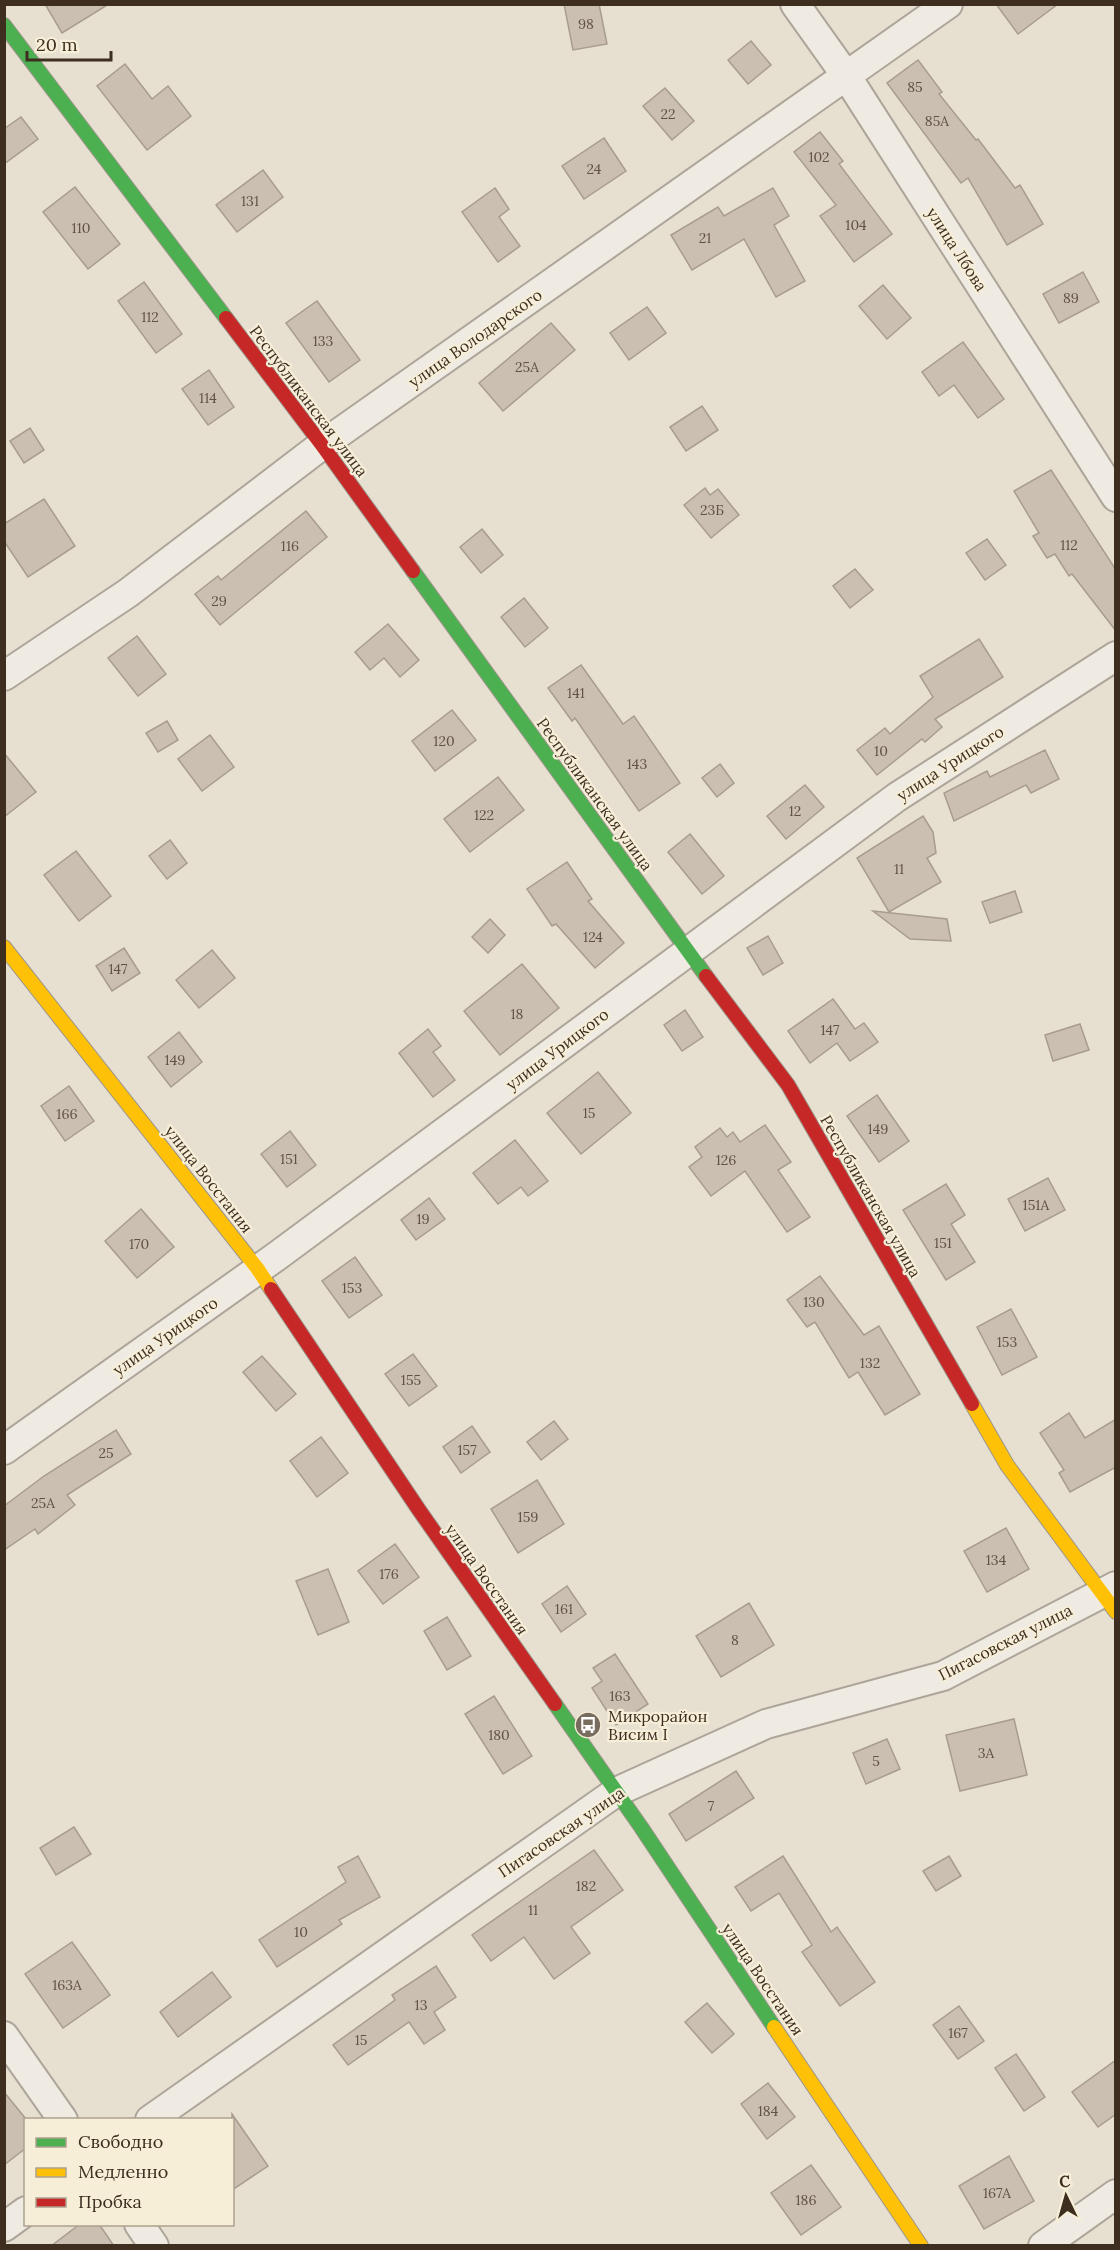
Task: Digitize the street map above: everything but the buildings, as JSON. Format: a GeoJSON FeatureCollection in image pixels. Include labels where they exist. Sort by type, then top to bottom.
{"type":"FeatureCollection","features":[{"type":"Feature","properties":{"kind":"street","name":"улица Лбова"},"geometry":{"type":"LineString","coordinates":[[795,4],[847,77],[1116,497]]}},
{"type":"Feature","properties":{"kind":"street","name":"улица Володарского"},"geometry":{"type":"LineString","coordinates":[[4,676],[128,593],[322,445],[948,4]]}},
{"type":"Feature","properties":{"kind":"street","name":"Республиканская улица"},"geometry":{"type":"LineString","coordinates":[[4,25],[322,445],[688,952],[788,1085],[1007,1465],[1111,1597]]}},
{"type":"Feature","properties":{"kind":"street","name":"улица Урицкого"},"geometry":{"type":"LineString","coordinates":[[4,1450],[230,1290],[257,1268],[277,1256],[897,797],[1116,656]]}},
{"type":"Feature","properties":{"kind":"street","name":"улица Восстания"},"geometry":{"type":"LineString","coordinates":[[4,947],[257,1268],[419,1510],[616,1792],[921,2246]]}},
{"type":"Feature","properties":{"kind":"street","name":"Пигасовская улица"},"geometry":{"type":"LineString","coordinates":[[153,2118],[616,1792],[765,1724],[943,1676],[1111,1597]]}},
{"type":"Feature","properties":{"kind":"street"},"geometry":{"type":"LineString","coordinates":[[4,2036],[62,2118]]}},
{"type":"Feature","properties":{"kind":"street"},"geometry":{"type":"LineString","coordinates":[[1043,2246],[1116,2194]]}},
{"type":"Feature","properties":{"kind":"street"},"geometry":{"type":"LineString","coordinates":[[4,2227],[24,2212]]}},
{"type":"Feature","properties":{"kind":"street"},"geometry":{"type":"LineString","coordinates":[[140,2226],[154,2246]]}},
{"type":"Feature","properties":{"kind":"traffic: fast"},"geometry":{"type":"LineString","coordinates":[[4,25],[226,318]]}},
{"type":"Feature","properties":{"kind":"traffic: fast"},"geometry":{"type":"LineString","coordinates":[[413,571],[706,976]]}},
{"type":"Feature","properties":{"kind":"traffic: fast"},"geometry":{"type":"LineString","coordinates":[[555,1704],[641,1827],[774,2027]]}},
{"type":"Feature","properties":{"kind":"traffic: slow"},"geometry":{"type":"LineString","coordinates":[[4,947],[257,1268],[271,1289]]}},
{"type":"Feature","properties":{"kind":"traffic: slow"},"geometry":{"type":"LineString","coordinates":[[972,1404],[1007,1465],[1116,1612]]}},
{"type":"Feature","properties":{"kind":"traffic: slow"},"geometry":{"type":"LineString","coordinates":[[774,2027],[921,2246]]}},
{"type":"Feature","properties":{"kind":"traffic: jam"},"geometry":{"type":"LineString","coordinates":[[226,318],[413,571]]}},
{"type":"Feature","properties":{"kind":"traffic: jam"},"geometry":{"type":"LineString","coordinates":[[706,976],[788,1085],[972,1404]]}},
{"type":"Feature","properties":{"kind":"traffic: jam"},"geometry":{"type":"LineString","coordinates":[[271,1289],[419,1510],[555,1704]]}},
{"type":"Feature","properties":{"kind":"place","name":"Микрорайон Висим I"},"geometry":{"type":"Point","coordinates":[588,1725]}}]}
